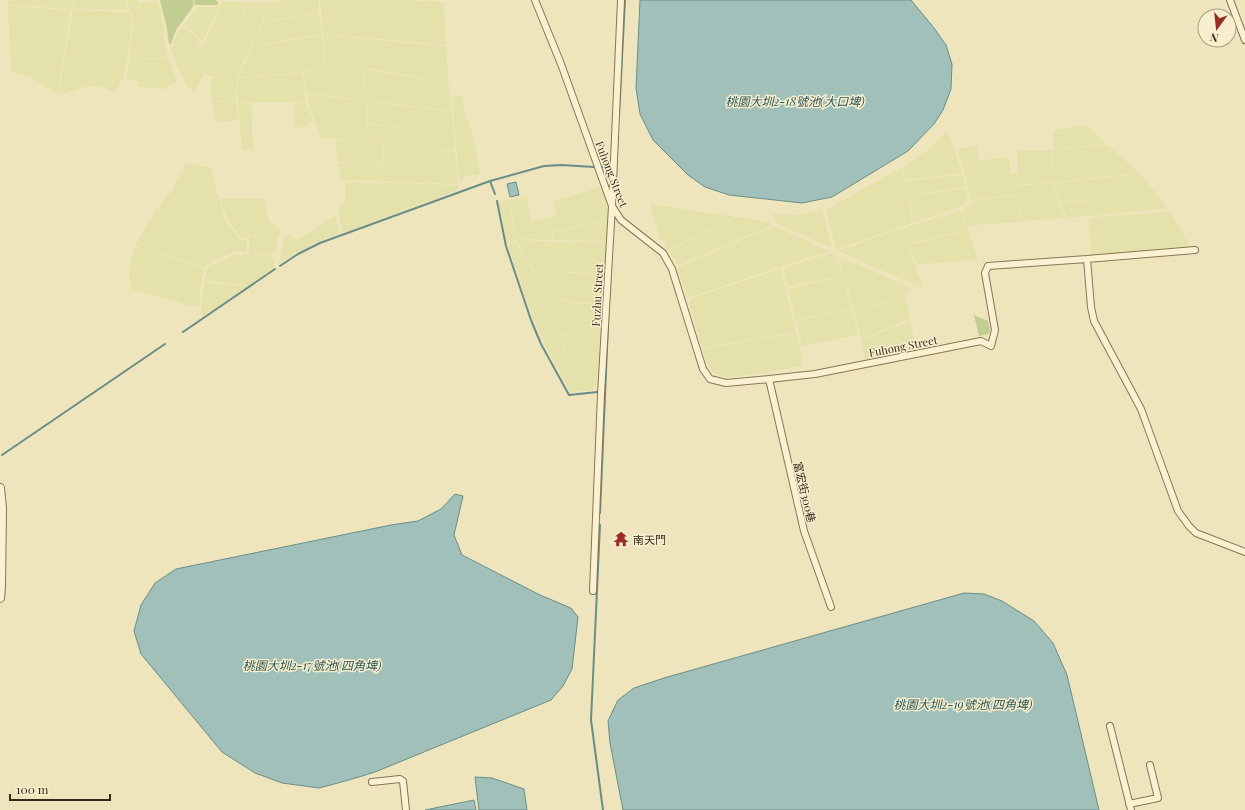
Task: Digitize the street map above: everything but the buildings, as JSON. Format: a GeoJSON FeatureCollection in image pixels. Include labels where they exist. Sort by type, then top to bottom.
{"type":"FeatureCollection","features":[{"type":"Feature","properties":{"kind":"street","name":"Fuhong Street"},"geometry":{"type":"LineString","coordinates":[[536,0],[612,206],[620,220],[663,253],[672,269],[703,369],[710,379],[726,383],[815,374],[981,341],[991,346],[995,330],[985,273],[988,266],[1087,259]]}},
{"type":"Feature","properties":{"kind":"street","name":"Fuzhu Street"},"geometry":{"type":"LineString","coordinates":[[593,591],[621,0]]}},
{"type":"Feature","properties":{"kind":"street"},"geometry":{"type":"LineString","coordinates":[[1230,0],[1245,40]]}},
{"type":"Feature","properties":{"kind":"street"},"geometry":{"type":"LineString","coordinates":[[1195,250],[1087,259],[1091,307],[1094,321],[1141,409],[1178,511],[1196,533],[1245,552]]}},
{"type":"Feature","properties":{"kind":"street","name":"富宏街300巷"},"geometry":{"type":"LineString","coordinates":[[769,379],[804,531],[831,607]]}},
{"type":"Feature","properties":{"kind":"street"},"geometry":{"type":"LineString","coordinates":[[0,488],[2,516],[2,588],[0,598]]}},
{"type":"Feature","properties":{"kind":"street"},"geometry":{"type":"LineString","coordinates":[[1110,726],[1130,807],[1158,798],[1150,765]]}},
{"type":"Feature","properties":{"kind":"street"},"geometry":{"type":"LineString","coordinates":[[372,782],[400,779],[403,782],[406,810]]}},
{"type":"Feature","properties":{"kind":"shaded area"},"geometry":{"type":"Polygon","coordinates":[[[7,0],[37,0],[36,7],[8,5],[7,0]]]}},
{"type":"Feature","properties":{"kind":"shaded area"},"geometry":{"type":"Polygon","coordinates":[[[38,0],[73,0],[72,9],[37,7],[38,0]]]}},
{"type":"Feature","properties":{"kind":"shaded area"},"geometry":{"type":"Polygon","coordinates":[[[74,0],[126,0],[125,3],[128,10],[73,9],[74,0]]]}},
{"type":"Feature","properties":{"kind":"shaded area"},"geometry":{"type":"Polygon","coordinates":[[[128,0],[138,0],[138,3],[158,2],[164,28],[163,37],[168,57],[129,60],[133,18],[127,3],[128,0]]]}},
{"type":"Feature","properties":{"kind":"shaded area"},"geometry":{"type":"Polygon","coordinates":[[[282,0],[319,0],[319,12],[264,22],[270,2],[279,2],[282,0]]]}},
{"type":"Feature","properties":{"kind":"shaded area"},"geometry":{"type":"Polygon","coordinates":[[[320,0],[406,0],[444,2],[446,45],[323,34],[320,0]]]}},
{"type":"Feature","properties":{"kind":"shaded area"},"geometry":{"type":"Polygon","coordinates":[[[222,2],[248,2],[215,77],[204,74],[194,92],[186,85],[222,2]]]}},
{"type":"Feature","properties":{"kind":"shaded area"},"geometry":{"type":"Polygon","coordinates":[[[249,2],[269,3],[262,23],[243,63],[238,78],[236,99],[212,102],[210,88],[212,77],[215,78],[249,2]]]}},
{"type":"Feature","properties":{"kind":"shaded area"},"geometry":{"type":"Polygon","coordinates":[[[8,6],[71,10],[58,92],[56,93],[31,77],[11,72],[8,6]]]}},
{"type":"Feature","properties":{"kind":"shaded area"},"geometry":{"type":"Polygon","coordinates":[[[219,6],[203,41],[184,25],[198,7],[219,6]]]}},
{"type":"Feature","properties":{"kind":"shaded area"},"geometry":{"type":"Polygon","coordinates":[[[73,10],[128,12],[131,14],[130,37],[124,75],[116,92],[102,87],[92,86],[65,93],[59,93],[73,10]]]}},
{"type":"Feature","properties":{"kind":"shaded area"},"geometry":{"type":"Polygon","coordinates":[[[319,13],[322,34],[252,46],[263,23],[319,13]]]}},
{"type":"Feature","properties":{"kind":"shaded area"},"geometry":{"type":"Polygon","coordinates":[[[183,26],[200,40],[198,43],[202,46],[186,85],[171,49],[177,34],[183,26]]]}},
{"type":"Feature","properties":{"kind":"shaded area"},"geometry":{"type":"Polygon","coordinates":[[[322,35],[325,63],[303,73],[239,77],[252,47],[322,35]]]}},
{"type":"Feature","properties":{"kind":"shaded area"},"geometry":{"type":"Polygon","coordinates":[[[323,35],[430,45],[425,78],[326,63],[323,35]]]}},
{"type":"Feature","properties":{"kind":"shaded area"},"geometry":{"type":"Polygon","coordinates":[[[430,45],[446,46],[449,91],[424,89],[449,92],[452,111],[366,100],[364,69],[425,79],[425,85],[430,45]]]}},
{"type":"Feature","properties":{"kind":"shaded area"},"geometry":{"type":"Polygon","coordinates":[[[168,58],[177,82],[167,86],[165,89],[137,87],[138,82],[126,79],[129,61],[168,58]]]}},
{"type":"Feature","properties":{"kind":"shaded area"},"geometry":{"type":"Polygon","coordinates":[[[325,63],[363,69],[366,100],[306,93],[304,74],[325,63]]]}},
{"type":"Feature","properties":{"kind":"shaded area"},"geometry":{"type":"Polygon","coordinates":[[[303,74],[306,102],[238,102],[237,92],[239,78],[303,74]]]}},
{"type":"Feature","properties":{"kind":"shaded area"},"geometry":{"type":"Polygon","coordinates":[[[307,94],[366,101],[368,142],[321,138],[308,103],[307,94]]]}},
{"type":"Feature","properties":{"kind":"shaded area"},"geometry":{"type":"Polygon","coordinates":[[[462,95],[464,110],[473,134],[480,175],[469,175],[459,181],[452,97],[462,95]]]}},
{"type":"Feature","properties":{"kind":"shaded area"},"geometry":{"type":"Polygon","coordinates":[[[236,100],[238,120],[216,122],[212,103],[236,100]]]}},
{"type":"Feature","properties":{"kind":"shaded area"},"geometry":{"type":"Polygon","coordinates":[[[367,101],[452,112],[454,135],[368,123],[367,101]]]}},
{"type":"Feature","properties":{"kind":"shaded area"},"geometry":{"type":"Polygon","coordinates":[[[238,103],[251,103],[253,150],[242,150],[238,103]]]}},
{"type":"Feature","properties":{"kind":"shaded area"},"geometry":{"type":"Polygon","coordinates":[[[294,103],[306,103],[313,121],[305,127],[294,127],[294,103]]]}},
{"type":"Feature","properties":{"kind":"shaded area"},"geometry":{"type":"Polygon","coordinates":[[[368,124],[454,135],[455,151],[369,142],[368,124]]]}},
{"type":"Feature","properties":{"kind":"shaded area"},"geometry":{"type":"Polygon","coordinates":[[[1087,125],[1106,144],[1053,149],[1053,130],[1087,125]]]}},
{"type":"Feature","properties":{"kind":"shaded area"},"geometry":{"type":"Polygon","coordinates":[[[945,132],[950,136],[962,173],[905,180],[902,167],[932,147],[945,132]]]}},
{"type":"Feature","properties":{"kind":"shaded area"},"geometry":{"type":"Polygon","coordinates":[[[335,140],[383,144],[382,162],[338,162],[335,140]]]}},
{"type":"Feature","properties":{"kind":"shaded area"},"geometry":{"type":"Polygon","coordinates":[[[384,144],[455,152],[458,184],[341,180],[338,163],[382,163],[382,180],[384,144]]]}},
{"type":"Feature","properties":{"kind":"shaded area"},"geometry":{"type":"Polygon","coordinates":[[[977,145],[979,160],[1009,157],[1010,173],[1017,173],[1018,194],[971,200],[965,173],[957,149],[977,145]]]}},
{"type":"Feature","properties":{"kind":"shaded area"},"geometry":{"type":"Polygon","coordinates":[[[1108,145],[1139,173],[1053,182],[1051,150],[1108,145]]]}},
{"type":"Feature","properties":{"kind":"shaded area"},"geometry":{"type":"Polygon","coordinates":[[[1017,150],[1050,150],[1053,182],[1018,185],[1017,150]]]}},
{"type":"Feature","properties":{"kind":"shaded area"},"geometry":{"type":"Polygon","coordinates":[[[186,163],[211,168],[225,220],[240,239],[247,240],[247,252],[234,252],[217,259],[205,267],[135,246],[156,210],[171,192],[186,163]]]}},
{"type":"Feature","properties":{"kind":"shaded area"},"geometry":{"type":"Polygon","coordinates":[[[901,168],[909,197],[912,223],[836,250],[826,210],[901,168]]]}},
{"type":"Feature","properties":{"kind":"shaded area"},"geometry":{"type":"Polygon","coordinates":[[[1140,174],[1157,194],[1061,202],[1054,183],[1140,174]]]}},
{"type":"Feature","properties":{"kind":"shaded area"},"geometry":{"type":"Polygon","coordinates":[[[963,175],[965,187],[909,196],[906,181],[963,175]]]}},
{"type":"Feature","properties":{"kind":"shaded area"},"geometry":{"type":"Polygon","coordinates":[[[345,182],[458,185],[458,190],[343,233],[338,212],[345,201],[345,182]]]}},
{"type":"Feature","properties":{"kind":"shaded area"},"geometry":{"type":"Polygon","coordinates":[[[1053,183],[1065,218],[1020,221],[1018,186],[1053,183]]]}},
{"type":"Feature","properties":{"kind":"shaded area"},"geometry":{"type":"Polygon","coordinates":[[[602,186],[611,211],[608,219],[552,232],[547,218],[557,215],[553,202],[602,186]]]}},
{"type":"Feature","properties":{"kind":"shaded area"},"geometry":{"type":"Polygon","coordinates":[[[966,188],[968,200],[958,208],[913,223],[910,197],[966,188]]]}},
{"type":"Feature","properties":{"kind":"shaded area"},"geometry":{"type":"Polygon","coordinates":[[[1157,194],[1167,209],[1067,218],[1061,203],[1157,194]]]}},
{"type":"Feature","properties":{"kind":"shaded area"},"geometry":{"type":"Polygon","coordinates":[[[1018,195],[1019,222],[968,226],[962,210],[969,206],[971,201],[1018,195]]]}},
{"type":"Feature","properties":{"kind":"shaded area"},"geometry":{"type":"Polygon","coordinates":[[[526,196],[536,239],[516,239],[510,200],[526,196]]]}},
{"type":"Feature","properties":{"kind":"shaded area"},"geometry":{"type":"Polygon","coordinates":[[[220,198],[266,198],[266,209],[269,221],[280,230],[280,234],[278,236],[248,235],[248,239],[241,237],[228,221],[220,198]]]}},
{"type":"Feature","properties":{"kind":"shaded area"},"geometry":{"type":"Polygon","coordinates":[[[509,200],[515,241],[509,242],[508,244],[499,203],[509,200]]]}},
{"type":"Feature","properties":{"kind":"shaded area"},"geometry":{"type":"Polygon","coordinates":[[[650,204],[736,217],[668,250],[666,248],[666,242],[660,239],[650,204]]]}},
{"type":"Feature","properties":{"kind":"shaded area"},"geometry":{"type":"Polygon","coordinates":[[[822,210],[832,248],[776,223],[773,213],[798,215],[822,210]]]}},
{"type":"Feature","properties":{"kind":"shaded area"},"geometry":{"type":"Polygon","coordinates":[[[961,210],[968,229],[908,244],[903,228],[961,210]]]}},
{"type":"Feature","properties":{"kind":"shaded area"},"geometry":{"type":"Polygon","coordinates":[[[1169,211],[1181,229],[1190,247],[1091,255],[1089,218],[1169,211]]]}},
{"type":"Feature","properties":{"kind":"shaded area"},"geometry":{"type":"Polygon","coordinates":[[[335,216],[338,234],[295,253],[279,264],[285,233],[297,240],[335,216]]]}},
{"type":"Feature","properties":{"kind":"shaded area"},"geometry":{"type":"Polygon","coordinates":[[[738,217],[760,220],[773,225],[677,266],[675,259],[669,251],[738,217]]]}},
{"type":"Feature","properties":{"kind":"shaded area"},"geometry":{"type":"Polygon","coordinates":[[[547,218],[553,240],[537,240],[533,221],[547,218]]]}},
{"type":"Feature","properties":{"kind":"shaded area"},"geometry":{"type":"Polygon","coordinates":[[[608,220],[607,241],[554,240],[552,233],[608,220]]]}},
{"type":"Feature","properties":{"kind":"shaded area"},"geometry":{"type":"Polygon","coordinates":[[[774,226],[831,252],[806,258],[688,298],[677,268],[774,226]]]}},
{"type":"Feature","properties":{"kind":"shaded area"},"geometry":{"type":"Polygon","coordinates":[[[902,228],[911,255],[874,267],[838,251],[902,228]]]}},
{"type":"Feature","properties":{"kind":"shaded area"},"geometry":{"type":"Polygon","coordinates":[[[968,230],[978,260],[916,264],[909,245],[968,230]]]}},
{"type":"Feature","properties":{"kind":"shaded area"},"geometry":{"type":"Polygon","coordinates":[[[249,236],[278,236],[275,252],[273,252],[273,254],[249,253],[249,236]]]}},
{"type":"Feature","properties":{"kind":"shaded area"},"geometry":{"type":"Polygon","coordinates":[[[517,240],[549,242],[568,273],[605,275],[604,303],[561,300],[556,301],[523,254],[517,240]]]}},
{"type":"Feature","properties":{"kind":"shaded area"},"geometry":{"type":"Polygon","coordinates":[[[516,242],[522,255],[556,302],[561,301],[574,303],[581,328],[558,337],[547,317],[534,322],[508,245],[516,242]]]}},
{"type":"Feature","properties":{"kind":"shaded area"},"geometry":{"type":"Polygon","coordinates":[[[550,242],[604,242],[606,245],[605,274],[568,272],[550,242]]]}},
{"type":"Feature","properties":{"kind":"shaded area"},"geometry":{"type":"Polygon","coordinates":[[[135,247],[205,268],[201,282],[199,308],[132,289],[129,279],[130,265],[135,247]]]}},
{"type":"Feature","properties":{"kind":"shaded area"},"geometry":{"type":"Polygon","coordinates":[[[833,253],[836,255],[842,275],[788,287],[784,273],[786,268],[833,253]]]}},
{"type":"Feature","properties":{"kind":"shaded area"},"geometry":{"type":"Polygon","coordinates":[[[234,255],[272,255],[272,258],[274,258],[274,268],[249,285],[204,281],[207,268],[234,255]]]}},
{"type":"Feature","properties":{"kind":"shaded area"},"geometry":{"type":"Polygon","coordinates":[[[911,255],[922,288],[875,267],[911,255]]]}},
{"type":"Feature","properties":{"kind":"shaded area"},"geometry":{"type":"Polygon","coordinates":[[[838,256],[914,289],[855,314],[838,256]]]}},
{"type":"Feature","properties":{"kind":"shaded area"},"geometry":{"type":"Polygon","coordinates":[[[783,268],[781,272],[796,332],[703,348],[689,302],[692,298],[783,268]]]}},
{"type":"Feature","properties":{"kind":"shaded area"},"geometry":{"type":"Polygon","coordinates":[[[843,276],[852,308],[796,320],[788,289],[843,276]]]}},
{"type":"Feature","properties":{"kind":"shaded area"},"geometry":{"type":"Polygon","coordinates":[[[204,283],[248,286],[202,317],[201,310],[204,283]]]}},
{"type":"Feature","properties":{"kind":"shaded area"},"geometry":{"type":"Polygon","coordinates":[[[905,294],[910,319],[861,340],[855,315],[905,294]]]}},
{"type":"Feature","properties":{"kind":"shaded area"},"geometry":{"type":"Polygon","coordinates":[[[575,303],[603,305],[602,323],[581,327],[575,303]]]}},
{"type":"Feature","properties":{"kind":"shaded area"},"geometry":{"type":"Polygon","coordinates":[[[852,309],[858,335],[802,346],[796,321],[852,309]]]}},
{"type":"Feature","properties":{"kind":"shaded area"},"geometry":{"type":"Polygon","coordinates":[[[547,318],[572,363],[575,365],[599,365],[598,385],[593,386],[593,390],[571,392],[549,353],[535,323],[547,318]]]}},
{"type":"Feature","properties":{"kind":"shaded area"},"geometry":{"type":"Polygon","coordinates":[[[910,321],[916,348],[865,360],[861,341],[910,321]]]}},
{"type":"Feature","properties":{"kind":"shaded area"},"geometry":{"type":"Polygon","coordinates":[[[602,324],[600,364],[573,363],[559,338],[581,328],[602,324]]]}},
{"type":"Feature","properties":{"kind":"shaded area"},"geometry":{"type":"Polygon","coordinates":[[[797,333],[803,366],[743,376],[723,377],[712,371],[706,360],[703,349],[797,333]]]}},
{"type":"Feature","properties":{"kind":"green space"},"geometry":{"type":"Polygon","coordinates":[[[160,0],[193,0],[194,5],[176,30],[171,44],[169,44],[160,0]]]}},
{"type":"Feature","properties":{"kind":"green space"},"geometry":{"type":"Polygon","coordinates":[[[194,0],[215,0],[218,2],[218,5],[195,5],[194,0]]]}},
{"type":"Feature","properties":{"kind":"green space"},"geometry":{"type":"Polygon","coordinates":[[[974,315],[988,321],[990,331],[988,334],[979,336],[974,315]]]}},
{"type":"Feature","properties":{"kind":"water","name":"桃園大圳2-18號池(大口埤)"},"geometry":{"type":"Polygon","coordinates":[[[640,0],[911,0],[946,45],[952,64],[951,89],[943,110],[934,124],[908,151],[832,197],[802,203],[729,195],[705,187],[688,175],[653,140],[640,114],[636,88],[640,0]]]}},
{"type":"Feature","properties":{"kind":"water"},"geometry":{"type":"Polygon","coordinates":[[[516,182],[519,195],[510,197],[507,184],[516,182]]]}},
{"type":"Feature","properties":{"kind":"water","name":"桃園大圳2-17號池(四角埤)"},"geometry":{"type":"Polygon","coordinates":[[[455,494],[463,496],[454,535],[462,555],[540,595],[571,608],[578,617],[572,669],[563,686],[551,700],[375,772],[319,788],[282,783],[255,773],[222,752],[141,654],[134,631],[141,605],[155,583],[176,569],[391,525],[418,521],[441,509],[455,494]]]}},
{"type":"Feature","properties":{"kind":"water","name":"桃園大圳2-19號池(四角埤)"},"geometry":{"type":"Polygon","coordinates":[[[964,593],[984,594],[1002,601],[1034,621],[1053,643],[1067,675],[1099,810],[623,810],[610,743],[608,721],[618,700],[634,688],[664,678],[964,593]]]}},
{"type":"Feature","properties":{"kind":"water"},"geometry":{"type":"Polygon","coordinates":[[[475,777],[492,778],[524,789],[527,810],[479,810],[475,777]]]}},
{"type":"Feature","properties":{"kind":"water"},"geometry":{"type":"Polygon","coordinates":[[[474,800],[476,810],[425,810],[474,800]]]}},
{"type":"Feature","properties":{"kind":"waterway"},"geometry":{"type":"LineString","coordinates":[[619,115],[625,0]]}},
{"type":"Feature","properties":{"kind":"waterway"},"geometry":{"type":"LineString","coordinates":[[280,266],[298,254],[320,243],[490,181],[544,166],[562,165],[594,167]]}},
{"type":"Feature","properties":{"kind":"waterway"},"geometry":{"type":"LineString","coordinates":[[602,167],[609,168]]}},
{"type":"Feature","properties":{"kind":"waterway"},"geometry":{"type":"LineString","coordinates":[[490,181],[495,194]]}},
{"type":"Feature","properties":{"kind":"waterway"},"geometry":{"type":"LineString","coordinates":[[497,201],[506,246],[531,320],[541,344],[569,395],[597,392]]}},
{"type":"Feature","properties":{"kind":"waterway"},"geometry":{"type":"LineString","coordinates":[[183,332],[275,269]]}},
{"type":"Feature","properties":{"kind":"waterway"},"geometry":{"type":"LineString","coordinates":[[600,513],[609,301]]}},
{"type":"Feature","properties":{"kind":"waterway"},"geometry":{"type":"LineString","coordinates":[[2,455],[165,344]]}},
{"type":"Feature","properties":{"kind":"waterway"},"geometry":{"type":"LineString","coordinates":[[600,525],[591,720],[603,810]]}},
{"type":"Feature","properties":{"kind":"place","name":"南天門"},"geometry":{"type":"Point","coordinates":[621,539]}}]}
